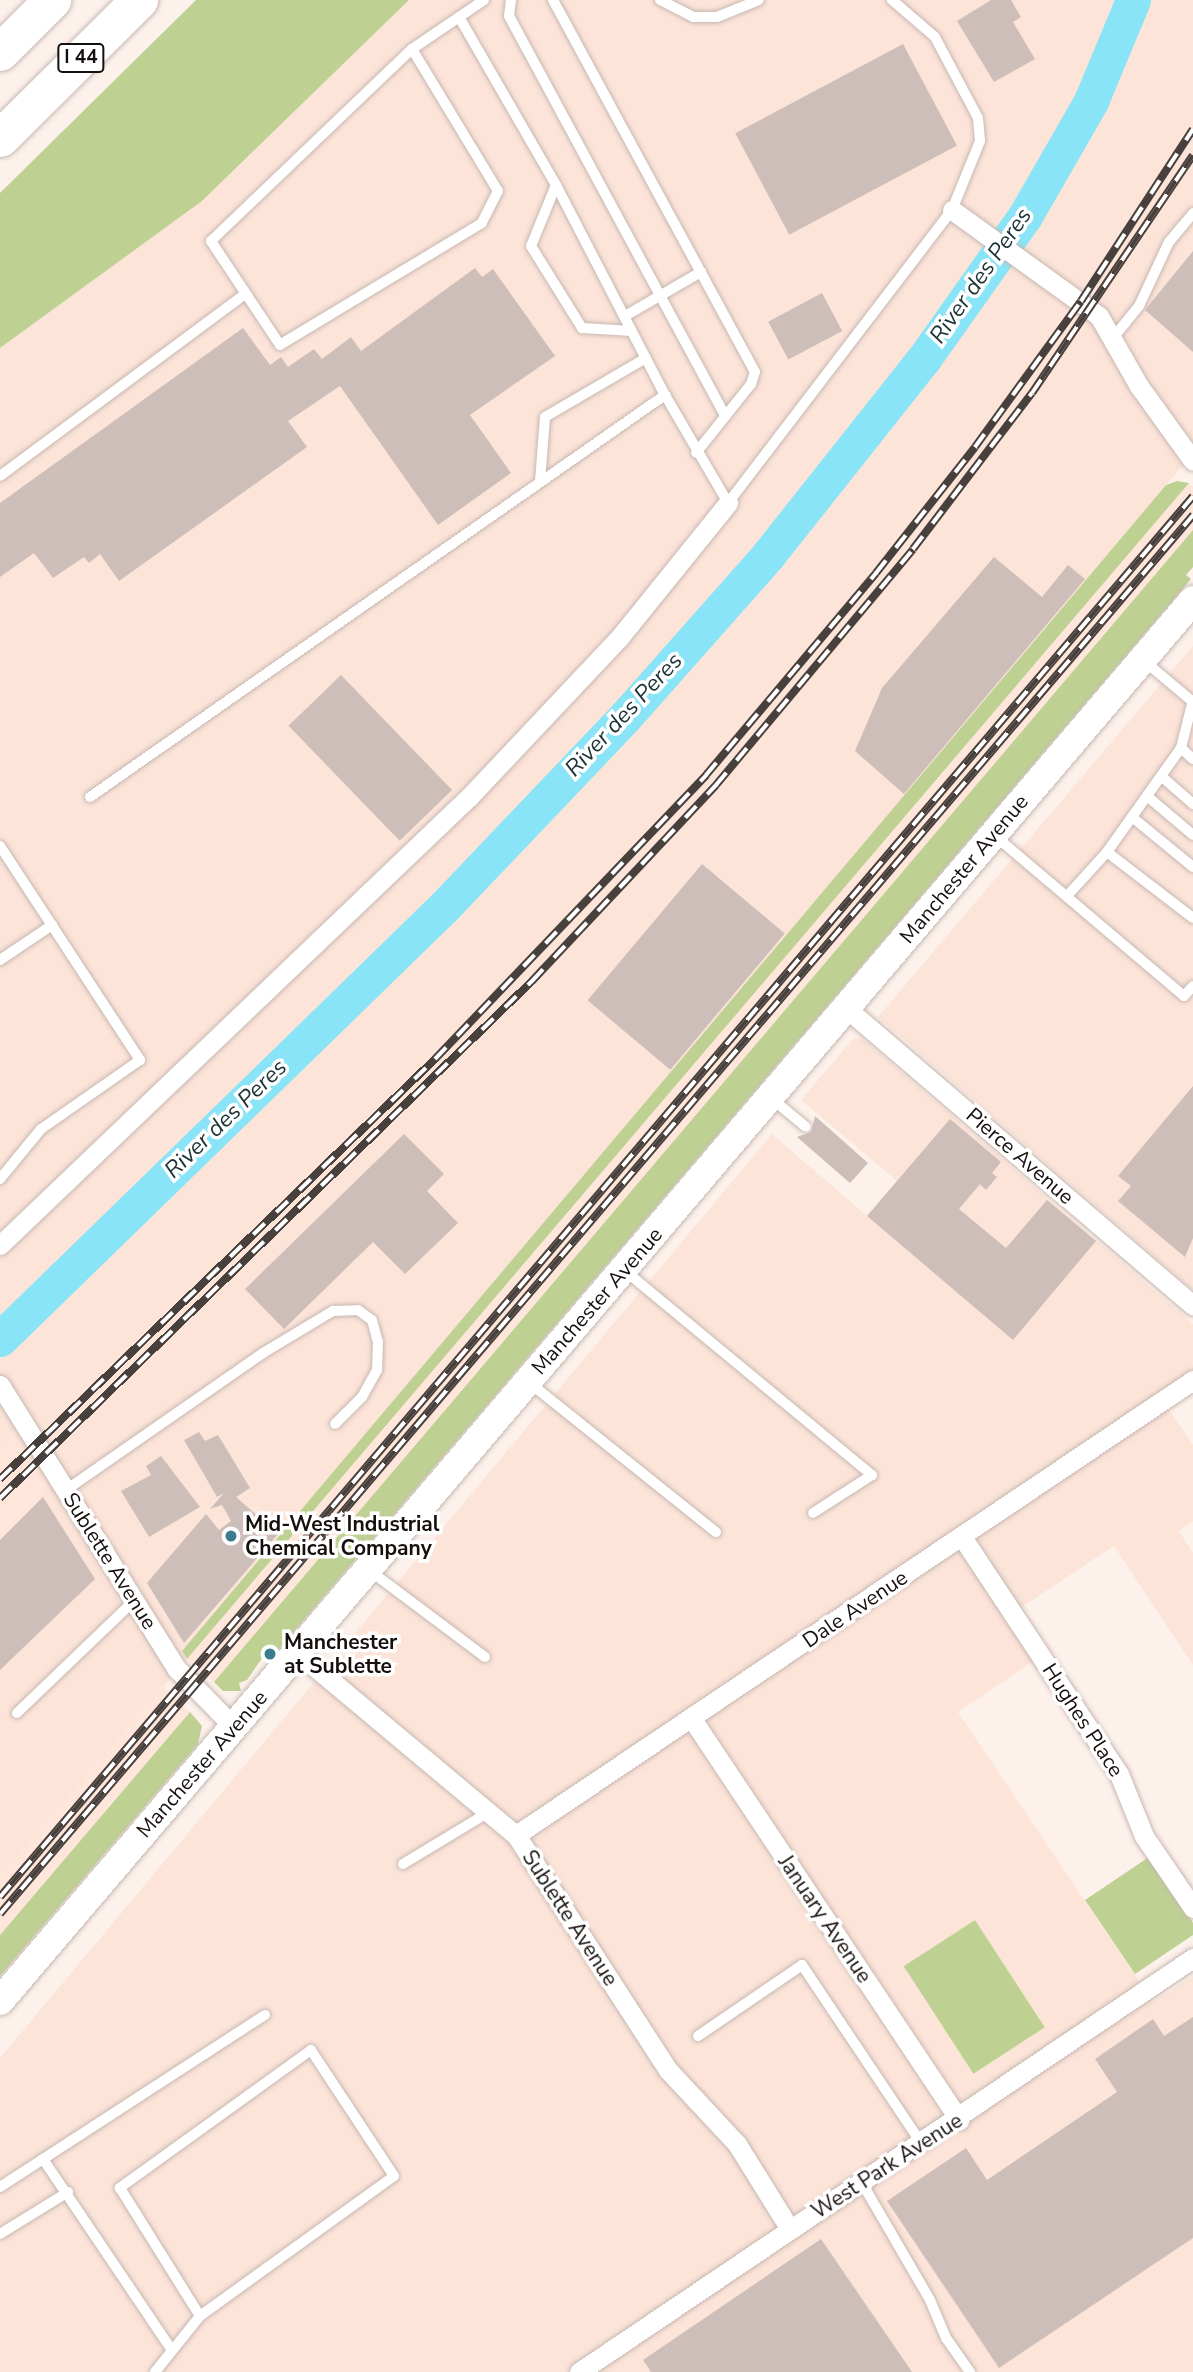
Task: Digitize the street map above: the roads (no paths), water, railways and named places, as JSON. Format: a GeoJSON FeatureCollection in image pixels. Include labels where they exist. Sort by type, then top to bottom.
{"type":"FeatureCollection","features":[{"type":"Feature","properties":{"kind":"highway"},"geometry":{"type":"LineString","coordinates":[[0,52],[52,0]]}},
{"type":"Feature","properties":{"kind":"highway","name":"I 44"},"geometry":{"type":"LineString","coordinates":[[0,138],[139,0]]}},
{"type":"Feature","properties":{"kind":"main road","name":"Manchester Avenue"},"geometry":{"type":"LineString","coordinates":[[0,2001],[1193,600]]}},
{"type":"Feature","properties":{"kind":"street"},"geometry":{"type":"LineString","coordinates":[[952,210],[1042,272],[1099,316],[1114,338],[1139,386],[1193,461]]}},
{"type":"Feature","properties":{"kind":"street"},"geometry":{"type":"LineString","coordinates":[[0,1245],[469,797],[619,638],[728,503]]}},
{"type":"Feature","properties":{"kind":"street","name":"Pierce Avenue"},"geometry":{"type":"LineString","coordinates":[[846,1007],[1193,1305]]}},
{"type":"Feature","properties":{"kind":"street","name":"Dale Avenue"},"geometry":{"type":"LineString","coordinates":[[516,1835],[1193,1380]]}},
{"type":"Feature","properties":{"kind":"street","name":"Sublette Avenue"},"geometry":{"type":"LineString","coordinates":[[4,1391],[185,1679],[233,1727]]}},
{"type":"Feature","properties":{"kind":"street","name":"Hughes Place"},"geometry":{"type":"LineString","coordinates":[[961,1537],[1119,1774],[1144,1836],[1193,1908]]}},
{"type":"Feature","properties":{"kind":"street","name":"Sublette Avenue"},"geometry":{"type":"LineString","coordinates":[[298,1653],[516,1835],[668,2070],[737,2144],[790,2229]]}},
{"type":"Feature","properties":{"kind":"street","name":"January Avenue"},"geometry":{"type":"LineString","coordinates":[[692,1719],[959,2120]]}},
{"type":"Feature","properties":{"kind":"street","name":"West Park Avenue"},"geometry":{"type":"LineString","coordinates":[[579,2372],[790,2229],[959,2120],[1193,1958]]}},
{"type":"Feature","properties":{"kind":"lane"},"geometry":{"type":"LineString","coordinates":[[412,49],[498,191],[482,223],[280,345],[211,242],[412,49],[484,0]]}},
{"type":"Feature","properties":{"kind":"lane"},"geometry":{"type":"LineString","coordinates":[[511,0],[509,16],[725,416]]}},
{"type":"Feature","properties":{"kind":"lane"},"geometry":{"type":"LineString","coordinates":[[553,0],[755,372],[696,453]]}},
{"type":"Feature","properties":{"kind":"lane"},"geometry":{"type":"LineString","coordinates":[[660,0],[693,17],[717,17],[759,0]]}},
{"type":"Feature","properties":{"kind":"lane"},"geometry":{"type":"LineString","coordinates":[[459,17],[556,185],[696,453],[728,503],[952,210],[980,141],[978,118],[935,37],[892,0]]}},
{"type":"Feature","properties":{"kind":"lane"},"geometry":{"type":"LineString","coordinates":[[556,185],[531,246],[582,327],[632,331]]}},
{"type":"Feature","properties":{"kind":"lane"},"geometry":{"type":"LineString","coordinates":[[1114,338],[1139,306],[1169,243],[1193,213]]}},
{"type":"Feature","properties":{"kind":"lane"},"geometry":{"type":"LineString","coordinates":[[625,316],[701,272]]}},
{"type":"Feature","properties":{"kind":"lane"},"geometry":{"type":"LineString","coordinates":[[0,476],[245,294]]}},
{"type":"Feature","properties":{"kind":"lane"},"geometry":{"type":"LineString","coordinates":[[540,482],[545,417],[646,358]]}},
{"type":"Feature","properties":{"kind":"lane"},"geometry":{"type":"LineString","coordinates":[[90,797],[665,395]]}},
{"type":"Feature","properties":{"kind":"lane"},"geometry":{"type":"LineString","coordinates":[[1067,897],[1107,852],[1181,748],[1192,703],[1143,660]]}},
{"type":"Feature","properties":{"kind":"lane"},"geometry":{"type":"LineString","coordinates":[[1181,748],[1193,759]]}},
{"type":"Feature","properties":{"kind":"lane"},"geometry":{"type":"LineString","coordinates":[[1161,776],[1193,804]]}},
{"type":"Feature","properties":{"kind":"lane"},"geometry":{"type":"LineString","coordinates":[[1147,796],[1193,835]]}},
{"type":"Feature","properties":{"kind":"lane"},"geometry":{"type":"LineString","coordinates":[[1132,817],[1193,867]]}},
{"type":"Feature","properties":{"kind":"lane"},"geometry":{"type":"LineString","coordinates":[[993,835],[1184,996],[1193,986]]}},
{"type":"Feature","properties":{"kind":"lane"},"geometry":{"type":"LineString","coordinates":[[0,846],[140,1060],[41,1129],[0,1179]]}},
{"type":"Feature","properties":{"kind":"lane"},"geometry":{"type":"LineString","coordinates":[[1107,852],[1193,918]]}},
{"type":"Feature","properties":{"kind":"lane"},"geometry":{"type":"LineString","coordinates":[[0,960],[52,925]]}},
{"type":"Feature","properties":{"kind":"lane"},"geometry":{"type":"LineString","coordinates":[[770,1097],[806,1127]]}},
{"type":"Feature","properties":{"kind":"lane"},"geometry":{"type":"LineString","coordinates":[[623,1270],[872,1475],[813,1513]]}},
{"type":"Feature","properties":{"kind":"lane"},"geometry":{"type":"LineString","coordinates":[[66,1490],[263,1353],[333,1311],[358,1310],[372,1321],[378,1342],[377,1370],[362,1396],[335,1424]]}},
{"type":"Feature","properties":{"kind":"lane"},"geometry":{"type":"LineString","coordinates":[[528,1381],[716,1532]]}},
{"type":"Feature","properties":{"kind":"lane"},"geometry":{"type":"LineString","coordinates":[[368,1569],[485,1657]]}},
{"type":"Feature","properties":{"kind":"lane"},"geometry":{"type":"LineString","coordinates":[[17,1713],[135,1600]]}},
{"type":"Feature","properties":{"kind":"lane"},"geometry":{"type":"LineString","coordinates":[[403,1864],[489,1811]]}},
{"type":"Feature","properties":{"kind":"lane"},"geometry":{"type":"LineString","coordinates":[[698,2036],[802,1965],[922,2144]]}},
{"type":"Feature","properties":{"kind":"lane"},"geometry":{"type":"LineString","coordinates":[[0,2187],[265,2015]]}},
{"type":"Feature","properties":{"kind":"lane"},"geometry":{"type":"LineString","coordinates":[[155,2372],[200,2316],[394,2176],[311,2050],[120,2188],[200,2316]]}},
{"type":"Feature","properties":{"kind":"lane"},"geometry":{"type":"LineString","coordinates":[[43,2159],[68,2192],[172,2350]]}},
{"type":"Feature","properties":{"kind":"lane"},"geometry":{"type":"LineString","coordinates":[[862,2183],[930,2300],[946,2338],[970,2372]]}},
{"type":"Feature","properties":{"kind":"lane"},"geometry":{"type":"LineString","coordinates":[[0,2234],[68,2192]]}},
{"type":"Feature","properties":{"kind":"waterway","name":"River des Peres"},"geometry":{"type":"LineString","coordinates":[[0,1339],[444,907],[625,717],[769,554],[923,360],[1025,216],[1091,101],[1133,0]]}},
{"type":"Feature","properties":{"kind":"railway"},"geometry":{"type":"LineString","coordinates":[[0,1479],[435,1059],[706,775],[876,573],[975,447],[1081,301],[1193,129]]}},
{"type":"Feature","properties":{"kind":"railway"},"geometry":{"type":"LineString","coordinates":[[0,1498],[532,981],[716,785],[913,549],[1032,393],[1193,155]]}},
{"type":"Feature","properties":{"kind":"railway"},"geometry":{"type":"LineString","coordinates":[[0,1897],[1193,496]]}},
{"type":"Feature","properties":{"kind":"railway"},"geometry":{"type":"LineString","coordinates":[[0,1914],[1193,515]]}},
{"type":"Feature","properties":{"kind":"place","name":"Mid-West Industrial Chemical Company"},"geometry":{"type":"Point","coordinates":[231,1536]}},
{"type":"Feature","properties":{"kind":"place","name":"Manchester at Sublette"},"geometry":{"type":"Point","coordinates":[270,1654]}}]}
